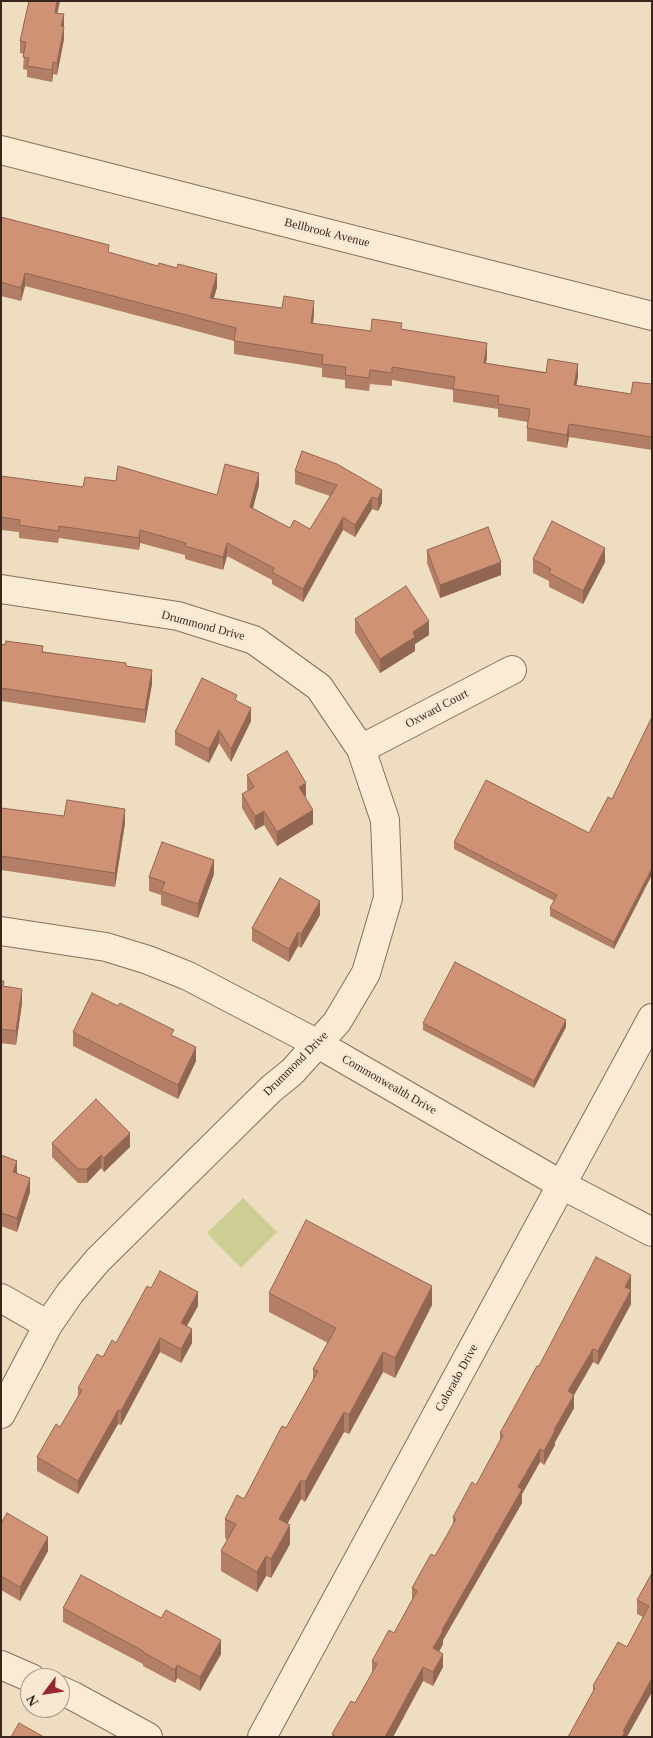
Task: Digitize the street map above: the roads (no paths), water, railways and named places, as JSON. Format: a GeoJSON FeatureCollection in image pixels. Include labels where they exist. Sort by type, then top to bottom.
{"type":"FeatureCollection","features":[{"type":"Feature","properties":{"kind":"street","name":"Bellbrook Avenue"},"geometry":{"type":"LineString","coordinates":[[1,150],[652,316]]}},
{"type":"Feature","properties":{"kind":"street","name":"Drummond Drive"},"geometry":{"type":"LineString","coordinates":[[1,589],[178,616],[254,640],[319,687],[361,749],[385,820],[388,898],[366,973],[337,1022],[318,1044],[98,1260],[70,1293],[48,1325],[1,1414]]}},
{"type":"Feature","properties":{"kind":"street","name":"Oxward Court"},"geometry":{"type":"LineString","coordinates":[[361,749],[512,670]]}},
{"type":"Feature","properties":{"kind":"street","name":"Commonwealth Drive"},"geometry":{"type":"LineString","coordinates":[[1,931],[106,947],[148,960],[188,976],[318,1044],[562,1185],[652,1232]]}},
{"type":"Feature","properties":{"kind":"street","name":"Colorado Drive"},"geometry":{"type":"LineString","coordinates":[[262,1737],[652,1018]]}},
{"type":"Feature","properties":{"kind":"street"},"geometry":{"type":"LineString","coordinates":[[1,1298],[48,1325]]}},
{"type":"Feature","properties":{"kind":"street"},"geometry":{"type":"LineString","coordinates":[[1,1665],[20,1673]]}},
{"type":"Feature","properties":{"kind":"street"},"geometry":{"type":"LineString","coordinates":[[70,1695],[148,1737]]}}]}
